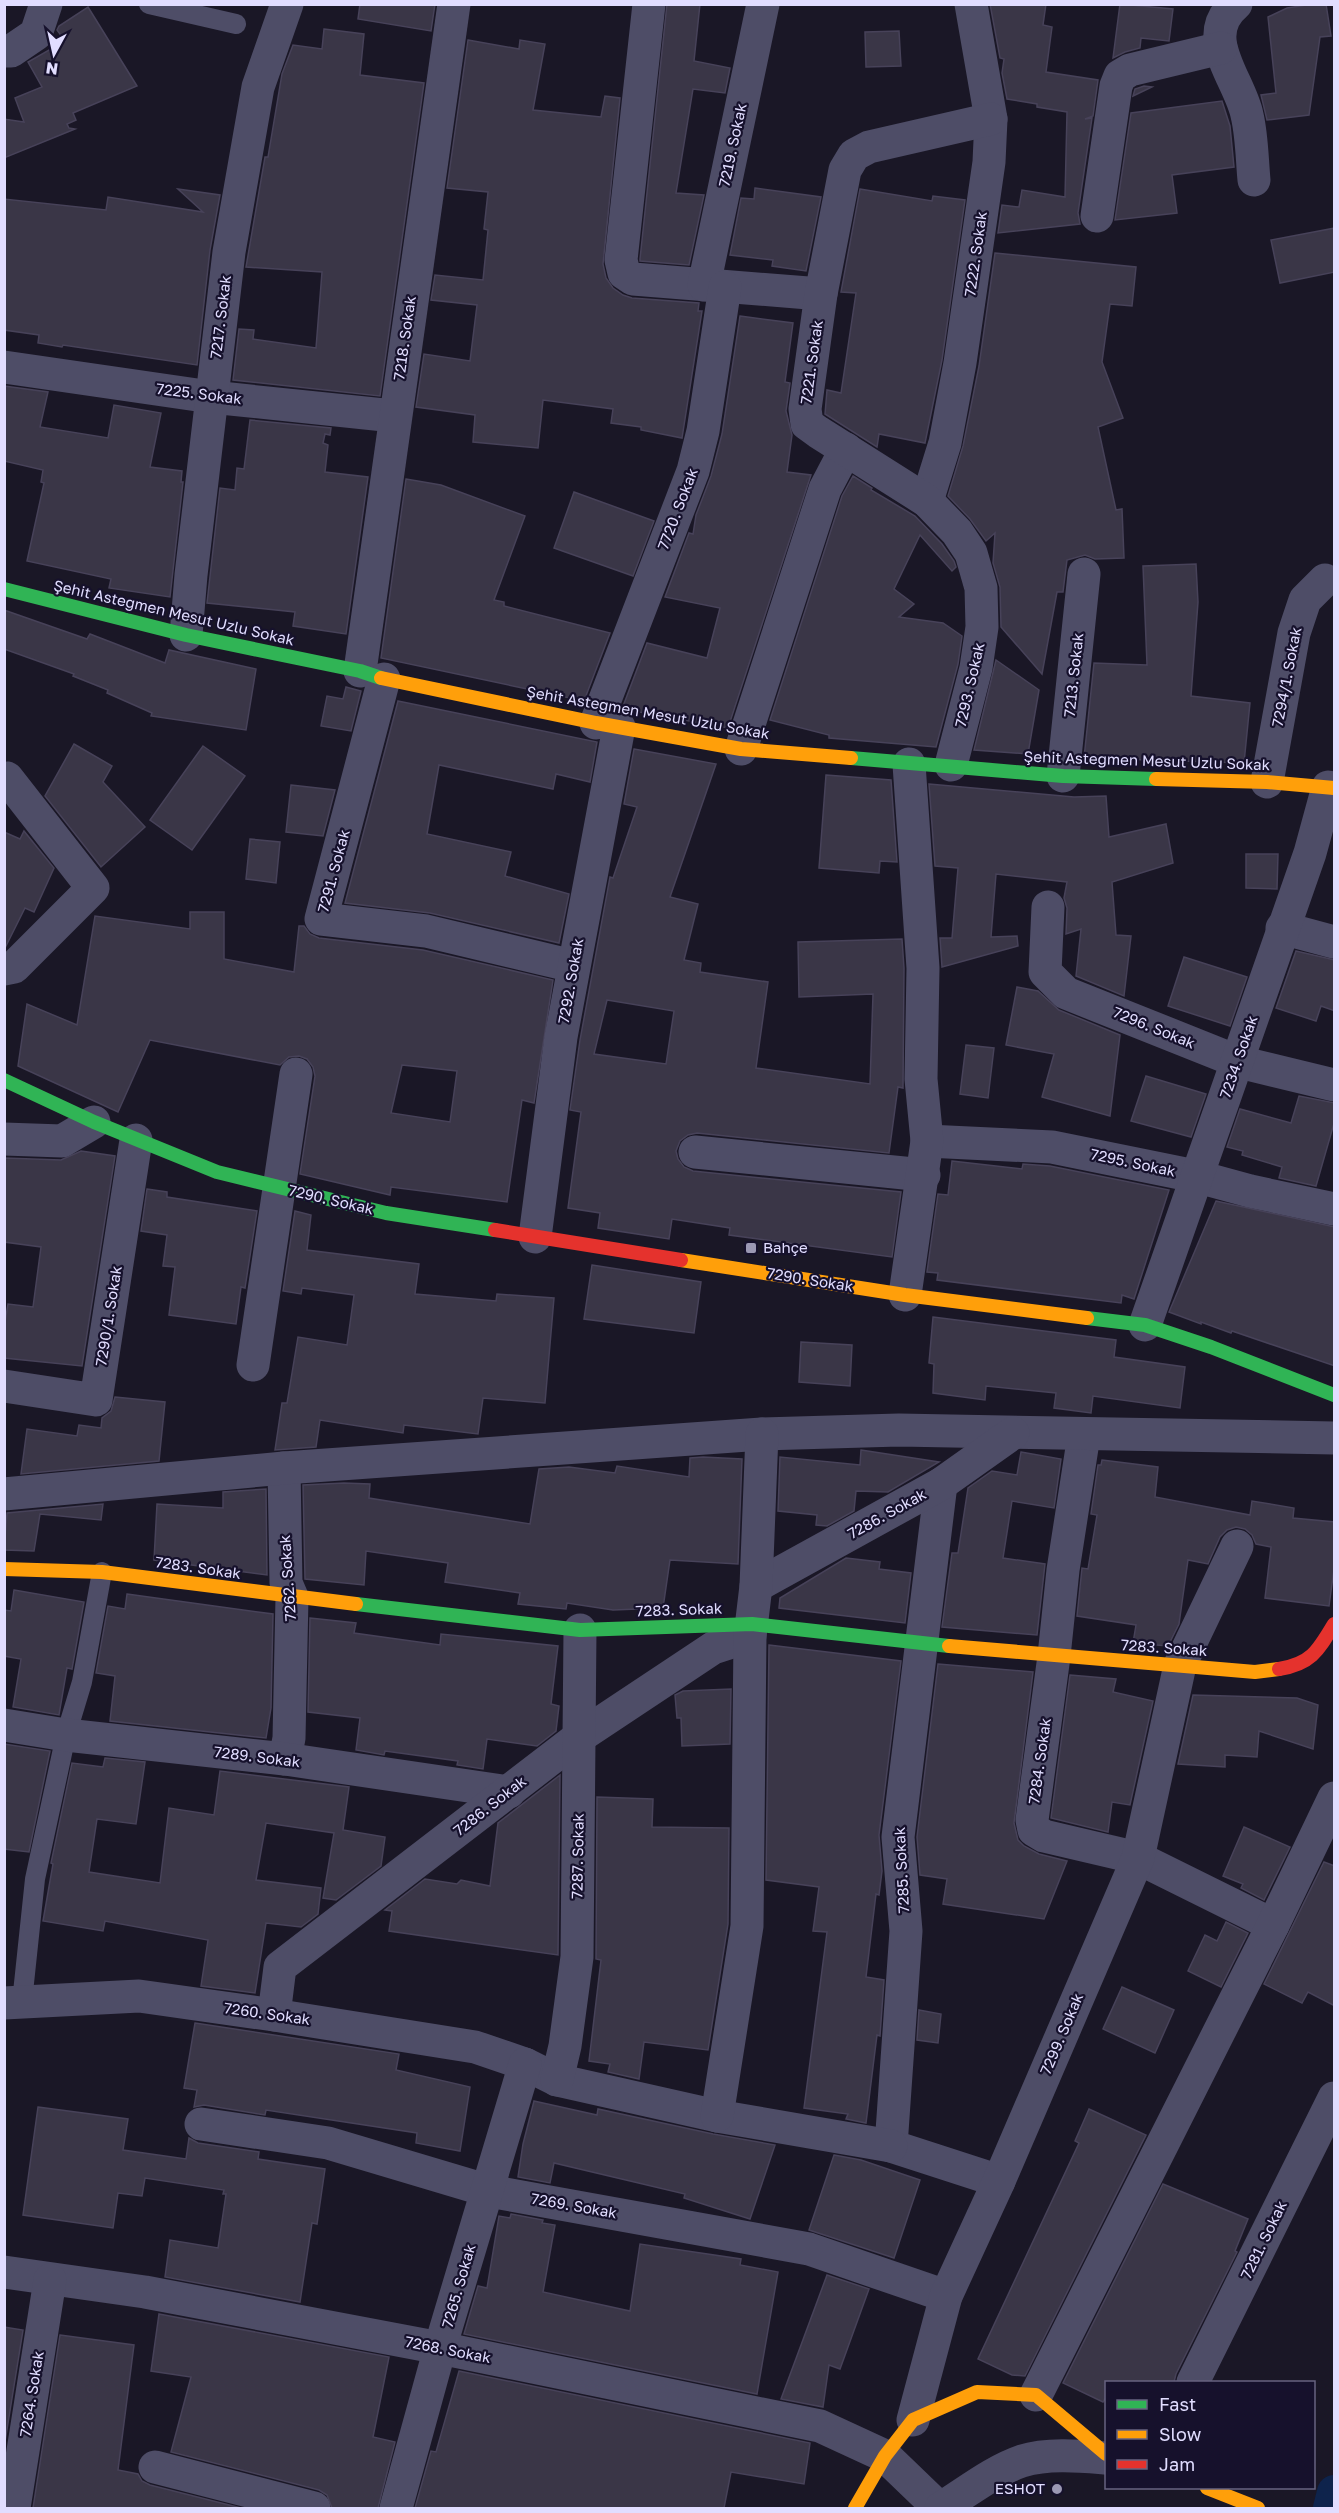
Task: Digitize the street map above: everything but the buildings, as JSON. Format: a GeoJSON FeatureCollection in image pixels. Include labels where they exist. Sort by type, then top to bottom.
{"type":"FeatureCollection","features":[{"type":"Feature","properties":{"kind":"street"},"geometry":{"type":"LineString","coordinates":[[4,51],[11,51],[36,34],[46,4]]}},
{"type":"Feature","properties":{"kind":"street","name":"7217. Sokak"},"geometry":{"type":"LineString","coordinates":[[186,635],[229,252],[258,87],[287,4]]}},
{"type":"Feature","properties":{"kind":"street","name":"7218. Sokak"},"geometry":{"type":"LineString","coordinates":[[372,675],[394,416],[454,4]]}},
{"type":"Feature","properties":{"kind":"street"},"geometry":{"type":"LineString","coordinates":[[650,4],[621,260],[624,273],[633,279],[821,294]]}},
{"type":"Feature","properties":{"kind":"street","name":"7219. Sokak"},"geometry":{"type":"LineString","coordinates":[[714,286],[763,4]]}},
{"type":"Feature","properties":{"kind":"street","name":"7222. Sokak"},"geometry":{"type":"LineString","coordinates":[[927,501],[945,443],[960,363],[989,162],[991,119],[971,4]]}},
{"type":"Feature","properties":{"kind":"street"},"geometry":{"type":"LineString","coordinates":[[1236,4],[1227,12],[1220,30],[1221,48],[1226,68],[1247,114],[1254,180]]}},
{"type":"Feature","properties":{"kind":"street"},"geometry":{"type":"LineString","coordinates":[[1097,216],[1116,86],[1120,76],[1130,70],[1221,48]]}},
{"type":"Feature","properties":{"kind":"street","name":"7221. Sokak"},"geometry":{"type":"LineString","coordinates":[[846,450],[807,424],[805,410],[821,294],[845,170],[854,155],[869,147],[991,119]]}},
{"type":"Feature","properties":{"kind":"street","name":"7720. Sokak"},"geometry":{"type":"LineString","coordinates":[[608,725],[693,471],[703,431],[714,286]]}},
{"type":"Feature","properties":{"kind":"street","name":"7225. Sokak"},"geometry":{"type":"LineString","coordinates":[[4,367],[211,397],[394,416]]}},
{"type":"Feature","properties":{"kind":"street"},"geometry":{"type":"LineString","coordinates":[[741,749],[825,489],[846,450]]}},
{"type":"Feature","properties":{"kind":"street","name":"7293. Sokak"},"geometry":{"type":"LineString","coordinates":[[846,450],[927,501],[957,532],[971,553],[981,588],[982,627],[976,668],[951,765]]}},
{"type":"Feature","properties":{"kind":"street","name":"7213. Sokak"},"geometry":{"type":"LineString","coordinates":[[1064,776],[1084,574]]}},
{"type":"Feature","properties":{"kind":"street","name":"7294/1. Sokak"},"geometry":{"type":"LineString","coordinates":[[1267,782],[1294,633],[1305,600],[1325,580]]}},
{"type":"Feature","properties":{"kind":"street","name":"Şehit Asteğmen Mesut Uzlu Sokak"},"geometry":{"type":"LineString","coordinates":[[4,590],[186,635],[608,725],[741,749],[1064,776],[1267,782],[1331,787]]}},
{"type":"Feature","properties":{"kind":"street","name":"7291. Sokak"},"geometry":{"type":"LineString","coordinates":[[372,675],[321,919],[426,931],[573,966]]}},
{"type":"Feature","properties":{"kind":"street","name":"7292. Sokak"},"geometry":{"type":"LineString","coordinates":[[535,1237],[561,1038],[608,725]]}},
{"type":"Feature","properties":{"kind":"street"},"geometry":{"type":"LineString","coordinates":[[905,1295],[927,1142],[921,1079],[923,969],[909,764]]}},
{"type":"Feature","properties":{"kind":"street"},"geometry":{"type":"LineString","coordinates":[[4,969],[14,967],[93,888],[7,778]]}},
{"type":"Feature","properties":{"kind":"street","name":"7234. Sokak"},"geometry":{"type":"LineString","coordinates":[[1145,1325],[1195,1176],[1239,1062],[1331,787]]}},
{"type":"Feature","properties":{"kind":"street","name":"7296. Sokak"},"geometry":{"type":"LineString","coordinates":[[1048,907],[1045,972],[1066,993],[1239,1062],[1335,1085]]}},
{"type":"Feature","properties":{"kind":"street"},"geometry":{"type":"LineString","coordinates":[[1282,928],[1335,942]]}},
{"type":"Feature","properties":{"kind":"street","name":"7290. Sokak"},"geometry":{"type":"LineString","coordinates":[[253,1365],[296,1074]]}},
{"type":"Feature","properties":{"kind":"street","name":"7290. Sokak"},"geometry":{"type":"LineString","coordinates":[[4,1080],[94,1122],[217,1172],[278,1188],[386,1213],[535,1237],[905,1295],[1145,1325],[1211,1347],[1335,1395]]}},
{"type":"Feature","properties":{"kind":"street"},"geometry":{"type":"LineString","coordinates":[[4,1139],[62,1141],[94,1122]]}},
{"type":"Feature","properties":{"kind":"street","name":"7290/1. Sokak"},"geometry":{"type":"LineString","coordinates":[[4,1386],[96,1400],[136,1140]]}},
{"type":"Feature","properties":{"kind":"street","name":"7295. Sokak"},"geometry":{"type":"LineString","coordinates":[[927,1142],[1052,1147],[1195,1176],[1335,1209]]}},
{"type":"Feature","properties":{"kind":"street"},"geometry":{"type":"LineString","coordinates":[[694,1152],[924,1175]]}},
{"type":"Feature","properties":{"kind":"street"},"geometry":{"type":"LineString","coordinates":[[4,1494],[284,1468],[762,1434],[899,1430],[1335,1438]]}},
{"type":"Feature","properties":{"kind":"street","name":"7286. Sokak"},"geometry":{"type":"LineString","coordinates":[[756,1586],[941,1484],[1013,1433]]}},
{"type":"Feature","properties":{"kind":"street"},"geometry":{"type":"LineString","coordinates":[[717,2116],[747,1926],[751,1630],[756,1586],[762,1434]]}},
{"type":"Feature","properties":{"kind":"street","name":"7284. Sokak"},"geometry":{"type":"LineString","coordinates":[[1084,1435],[1032,1820],[1034,1830],[1044,1836],[1138,1858],[1273,1925]]}},
{"type":"Feature","properties":{"kind":"street","name":"7262. Sokak"},"geometry":{"type":"LineString","coordinates":[[284,1468],[286,1583],[292,1597],[289,1738],[285,1759]]}},
{"type":"Feature","properties":{"kind":"street","name":"7285. Sokak"},"geometry":{"type":"LineString","coordinates":[[891,2146],[906,1931],[897,1837],[941,1484]]}},
{"type":"Feature","properties":{"kind":"street","name":"7299. Sokak"},"geometry":{"type":"LineString","coordinates":[[855,2508],[885,2456],[913,2420],[946,2296],[999,2181],[1138,1858],[1180,1665],[1237,1546]]}},
{"type":"Feature","properties":{"kind":"street","name":"7283. Sokak"},"geometry":{"type":"LineString","coordinates":[[4,1569],[102,1572],[292,1597],[580,1630],[751,1630],[1255,1672],[1298,1666],[1320,1648],[1335,1624]]}},
{"type":"Feature","properties":{"kind":"street","name":"7287. Sokak"},"geometry":{"type":"LineString","coordinates":[[557,2080],[565,2046],[577,1957],[580,1630]]}},
{"type":"Feature","properties":{"kind":"street","name":"7286. Sokak"},"geometry":{"type":"LineString","coordinates":[[274,2015],[280,1967],[579,1737],[713,1648],[751,1630]]}},
{"type":"Feature","properties":{"kind":"street","name":"7289. Sokak"},"geometry":{"type":"LineString","coordinates":[[4,1725],[66,1735],[285,1759],[509,1792]]}},
{"type":"Feature","properties":{"kind":"street"},"geometry":{"type":"LineString","coordinates":[[1036,2395],[1335,1798]]}},
{"type":"Feature","properties":{"kind":"street","name":"7260. Sokak"},"geometry":{"type":"LineString","coordinates":[[13,2002],[139,1996],[475,2047],[525,2064],[557,2080],[717,2116],[891,2146]]}},
{"type":"Feature","properties":{"kind":"street","name":"7265. Sokak"},"geometry":{"type":"LineString","coordinates":[[396,2508],[440,2348],[489,2191],[525,2064]]}},
{"type":"Feature","properties":{"kind":"street","name":"7281. Sokak"},"geometry":{"type":"LineString","coordinates":[[1194,2381],[1335,2098]]}},
{"type":"Feature","properties":{"kind":"street","name":"7269. Sokak"},"geometry":{"type":"LineString","coordinates":[[201,2124],[328,2143],[489,2191],[809,2249],[946,2296]]}},
{"type":"Feature","properties":{"kind":"street"},"geometry":{"type":"LineString","coordinates":[[891,2146],[999,2181]]}},
{"type":"Feature","properties":{"kind":"street","name":"7268. Sokak"},"geometry":{"type":"LineString","coordinates":[[4,2272],[145,2292],[440,2348],[820,2426],[885,2456],[940,2508]]}},
{"type":"Feature","properties":{"kind":"street","name":"7264. Sokak"},"geometry":{"type":"LineString","coordinates":[[14,2508],[50,2280]]}},
{"type":"Feature","properties":{"kind":"street"},"geometry":{"type":"LineString","coordinates":[[913,2420],[977,2392],[1036,2395],[1105,2454]]}},
{"type":"Feature","properties":{"kind":"street"},"geometry":{"type":"LineString","coordinates":[[940,2508],[987,2479],[1023,2461],[1070,2455],[1105,2456]]}},
{"type":"Feature","properties":{"kind":"street"},"geometry":{"type":"LineString","coordinates":[[155,2467],[314,2508]]}},
{"type":"Feature","properties":{"kind":"street"},"geometry":{"type":"LineString","coordinates":[[1212,2489],[1258,2508]]}},
{"type":"Feature","properties":{"kind":"lane"},"geometry":{"type":"LineString","coordinates":[[149,4],[236,24]]}},
{"type":"Feature","properties":{"kind":"lane"},"geometry":{"type":"LineString","coordinates":[[13,2002],[35,1879],[66,1735],[82,1682],[102,1572]]}},
{"type":"Feature","properties":{"kind":"waterway"},"geometry":{"type":"LineString","coordinates":[[1330,2508],[1334,2492]]}},
{"type":"Feature","properties":{"kind":"traffic: fast"},"geometry":{"type":"LineString","coordinates":[[4,589],[186,635],[360,671],[381,678]]}},
{"type":"Feature","properties":{"kind":"traffic: fast"},"geometry":{"type":"LineString","coordinates":[[851,758],[1063,776],[1156,779]]}},
{"type":"Feature","properties":{"kind":"traffic: fast"},"geometry":{"type":"LineString","coordinates":[[4,1080],[94,1122],[217,1172],[386,1213],[495,1230]]}},
{"type":"Feature","properties":{"kind":"traffic: fast"},"geometry":{"type":"LineString","coordinates":[[1087,1318],[1145,1325],[1211,1347],[1334,1395]]}},
{"type":"Feature","properties":{"kind":"traffic: fast"},"geometry":{"type":"LineString","coordinates":[[356,1604],[580,1630],[752,1624],[949,1646]]}},
{"type":"Feature","properties":{"kind":"traffic: slow"},"geometry":{"type":"LineString","coordinates":[[381,678],[596,723],[741,749],[851,758]]}},
{"type":"Feature","properties":{"kind":"traffic: slow"},"geometry":{"type":"LineString","coordinates":[[1156,779],[1267,782],[1334,788]]}},
{"type":"Feature","properties":{"kind":"traffic: slow"},"geometry":{"type":"LineString","coordinates":[[681,1260],[905,1295],[1087,1318]]}},
{"type":"Feature","properties":{"kind":"traffic: slow"},"geometry":{"type":"LineString","coordinates":[[4,1569],[102,1572],[356,1604]]}},
{"type":"Feature","properties":{"kind":"traffic: slow"},"geometry":{"type":"LineString","coordinates":[[949,1646],[1255,1672],[1279,1669]]}},
{"type":"Feature","properties":{"kind":"traffic: slow"},"geometry":{"type":"LineString","coordinates":[[855,2508],[885,2456],[913,2420],[977,2392],[1036,2395],[1105,2453]]}},
{"type":"Feature","properties":{"kind":"traffic: slow"},"geometry":{"type":"LineString","coordinates":[[1210,2489],[1258,2508]]}},
{"type":"Feature","properties":{"kind":"traffic: jam"},"geometry":{"type":"LineString","coordinates":[[495,1230],[681,1260]]}},
{"type":"Feature","properties":{"kind":"traffic: jam"},"geometry":{"type":"LineString","coordinates":[[1279,1669],[1306,1660],[1318,1649],[1334,1624]]}},
{"type":"Feature","properties":{"kind":"place","name":"Bahçe"},"geometry":{"type":"Point","coordinates":[751,1248]}},
{"type":"Feature","properties":{"kind":"place","name":"ESHOT"},"geometry":{"type":"Point","coordinates":[1057,2489]}}]}
